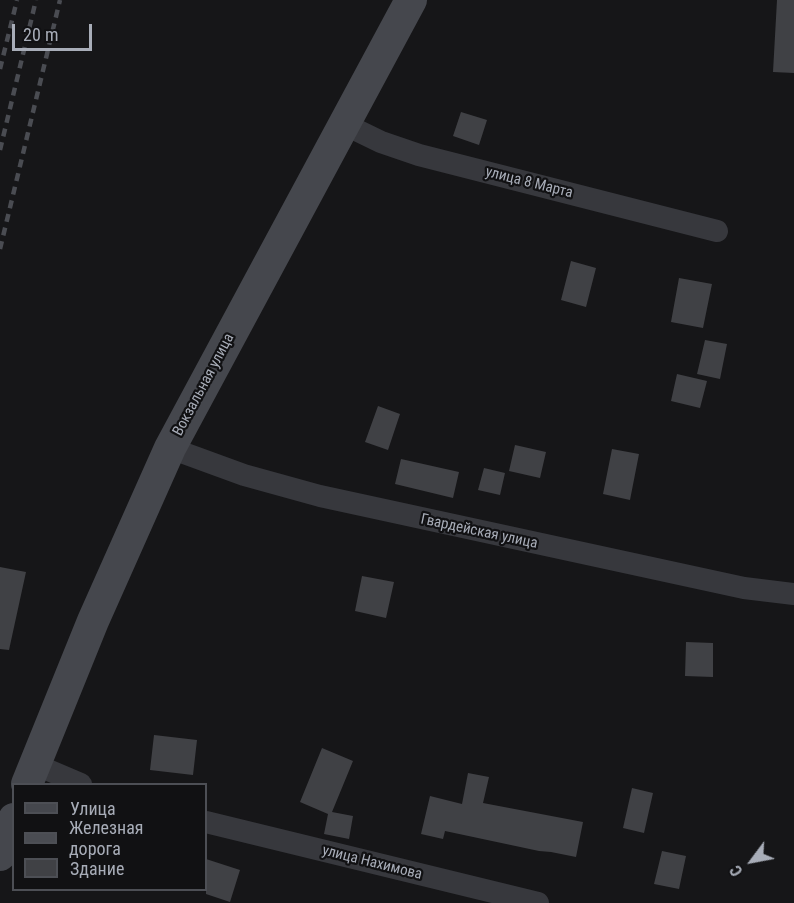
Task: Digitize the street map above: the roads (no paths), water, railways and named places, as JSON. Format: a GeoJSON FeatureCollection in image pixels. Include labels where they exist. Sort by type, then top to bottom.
{"type":"FeatureCollection","features":[{"type":"Feature","properties":{"kind":"main road","name":"Вокзальная улица"},"geometry":{"type":"LineString","coordinates":[[31,774],[89,630],[170,448],[411,0]]}},
{"type":"Feature","properties":{"kind":"main road"},"geometry":{"type":"LineString","coordinates":[[0,855],[12,824]]}},
{"type":"Feature","properties":{"kind":"street","name":"улица 8 Марта"},"geometry":{"type":"LineString","coordinates":[[344,124],[381,142],[419,155],[717,231]]}},
{"type":"Feature","properties":{"kind":"street","name":"Гвардейская улица"},"geometry":{"type":"LineString","coordinates":[[170,448],[244,475],[320,496],[744,588],[794,594]]}},
{"type":"Feature","properties":{"kind":"street"},"geometry":{"type":"LineString","coordinates":[[31,774],[76,783]]}},
{"type":"Feature","properties":{"kind":"street","name":"улица Нахимова"},"geometry":{"type":"LineString","coordinates":[[207,822],[538,903]]}},
{"type":"Feature","properties":{"kind":"railway"},"geometry":{"type":"LineString","coordinates":[[0,69],[17,0]]}},
{"type":"Feature","properties":{"kind":"railway"},"geometry":{"type":"LineString","coordinates":[[0,150],[36,0]]}},
{"type":"Feature","properties":{"kind":"railway"},"geometry":{"type":"LineString","coordinates":[[0,249],[60,0]]}}]}
